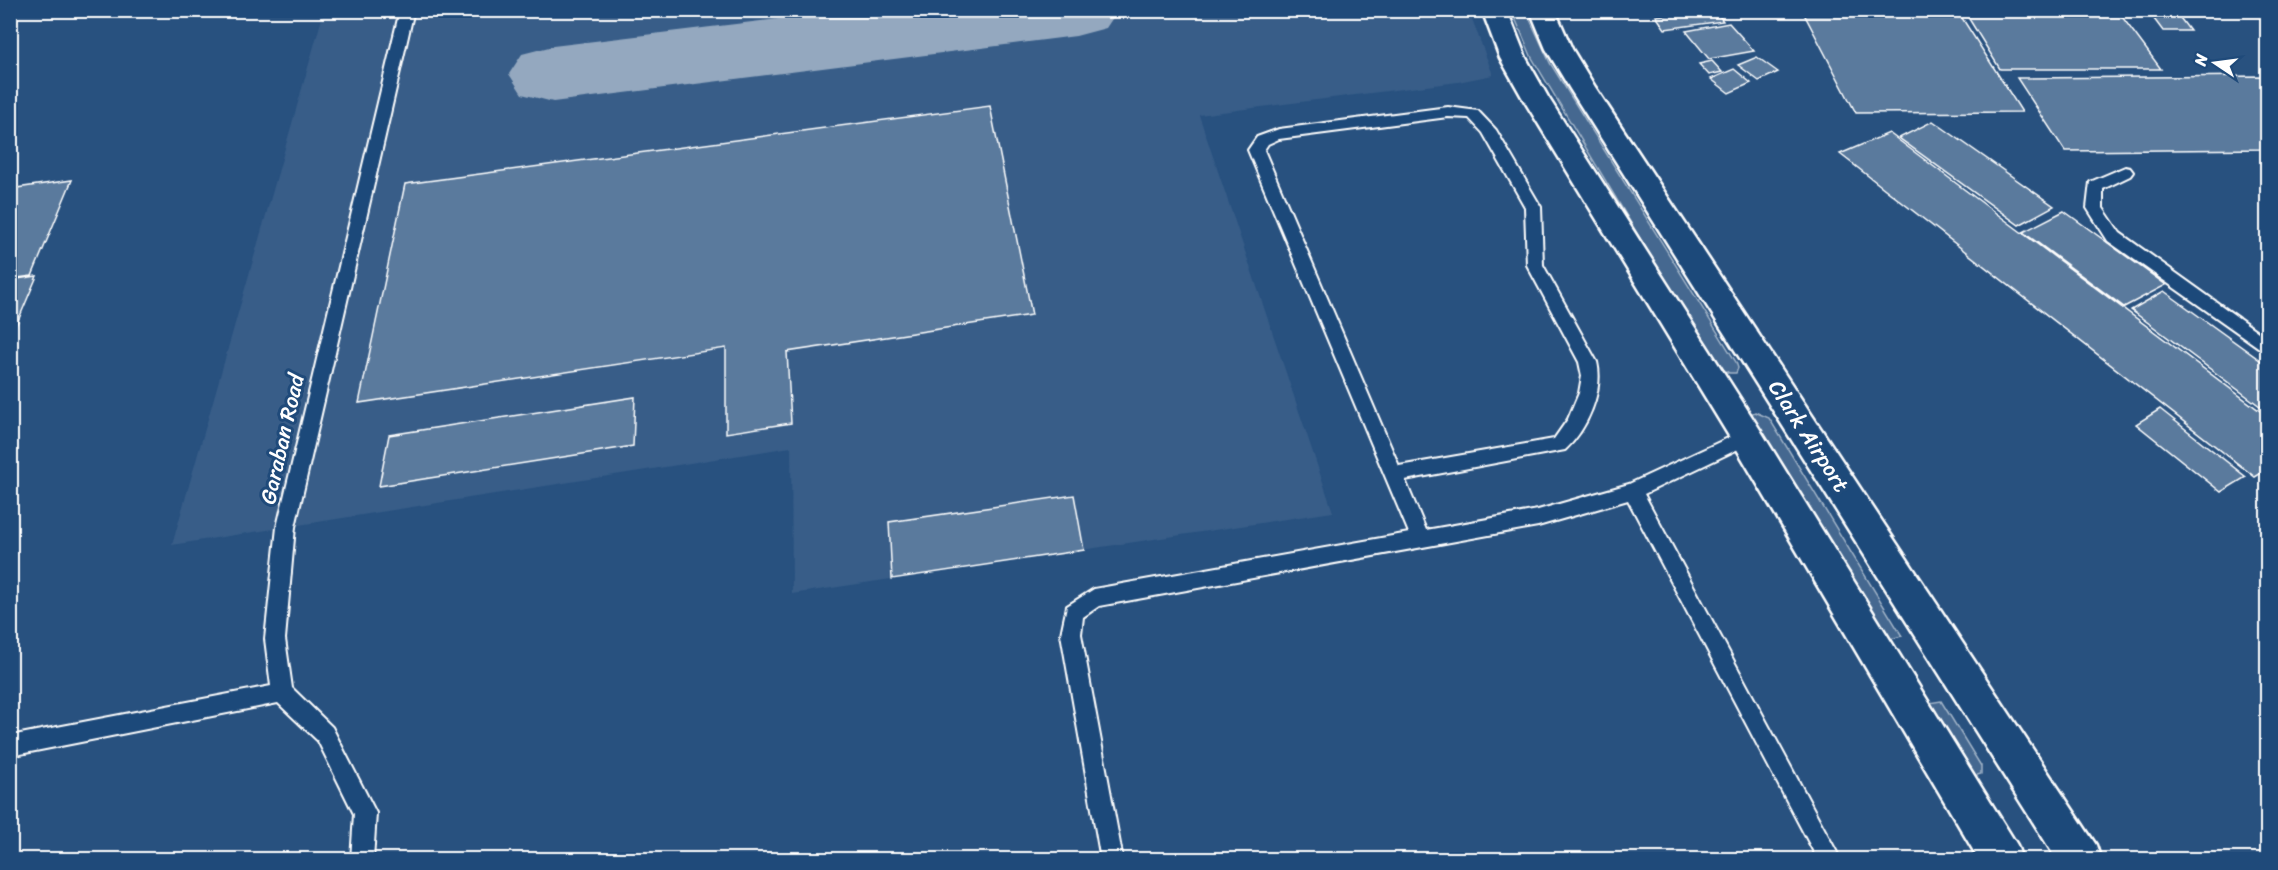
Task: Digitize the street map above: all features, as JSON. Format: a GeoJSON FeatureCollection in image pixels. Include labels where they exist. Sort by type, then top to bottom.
{"type":"FeatureCollection","features":[{"type":"Feature","properties":{"kind":"street"},"geometry":{"type":"LineString","coordinates":[[1494,10],[1512,58],[1535,97],[1747,437],[2002,860]]}},
{"type":"Feature","properties":{"kind":"street","name":"Clark Airport"},"geometry":{"type":"LineString","coordinates":[[1542,10],[1559,49],[1583,89],[2081,860]]}},
{"type":"Feature","properties":{"kind":"street"},"geometry":{"type":"LineString","coordinates":[[1723,399],[1778,388]]}},
{"type":"Feature","properties":{"kind":"lane","name":"Garaban Road"},"geometry":{"type":"LineString","coordinates":[[282,693],[275,639],[286,527],[407,10]]}},
{"type":"Feature","properties":{"kind":"lane"},"geometry":{"type":"LineString","coordinates":[[1395,474],[1559,445],[1568,439],[1590,387],[1592,374],[1588,362],[1532,256],[1537,218],[1533,207],[1489,130],[1473,114],[1448,112],[1279,134],[1266,137],[1256,150],[1422,540]]}},
{"type":"Feature","properties":{"kind":"lane"},"geometry":{"type":"LineString","coordinates":[[2125,172],[2095,186],[2095,208],[2114,237],[2268,348]]}},
{"type":"Feature","properties":{"kind":"lane"},"geometry":{"type":"LineString","coordinates":[[1112,860],[1071,634],[1074,612],[1094,598],[1538,518],[1633,491],[1747,437]]}},
{"type":"Feature","properties":{"kind":"lane"},"geometry":{"type":"LineString","coordinates":[[1633,491],[1830,860]]}},
{"type":"Feature","properties":{"kind":"lane"},"geometry":{"type":"LineString","coordinates":[[10,746],[282,693],[325,734],[365,813],[362,860]]}},
{"type":"Feature","properties":{"kind":"shaded area"},"geometry":{"type":"Polygon","coordinates":[[[324,11],[1469,11],[1493,75],[1458,82],[1199,115],[1333,512],[792,594],[791,447],[172,545],[324,11]]]}},
{"type":"Feature","properties":{"kind":"shaded area"},"geometry":{"type":"Polygon","coordinates":[[[1512,11],[1526,11],[1550,63],[1736,362],[1738,368],[1736,373],[1729,373],[1716,365],[1532,58],[1512,11]]]}},
{"type":"Feature","properties":{"kind":"shaded area"},"geometry":{"type":"Polygon","coordinates":[[[1755,412],[1769,418],[1902,636],[1886,640],[1750,420],[1750,414],[1755,412]]]}},
{"type":"Feature","properties":{"kind":"shaded area"},"geometry":{"type":"Polygon","coordinates":[[[1941,701],[1981,766],[1981,774],[1974,776],[1923,704],[1941,701]]]}},
{"type":"Feature","properties":{"kind":"building"},"geometry":{"type":"Polygon","coordinates":[[[1715,10],[1723,21],[1665,29],[1656,16],[1715,10]]]}},
{"type":"Feature","properties":{"kind":"building"},"geometry":{"type":"Polygon","coordinates":[[[1802,10],[1957,10],[2022,112],[1856,113],[1802,10]]]}},
{"type":"Feature","properties":{"kind":"building"},"geometry":{"type":"Polygon","coordinates":[[[1966,14],[2120,14],[2161,69],[2000,69],[1966,14]]]}},
{"type":"Feature","properties":{"kind":"building"},"geometry":{"type":"Polygon","coordinates":[[[2151,15],[2178,15],[2190,31],[2163,31],[2151,15]]]}},
{"type":"Feature","properties":{"kind":"building"},"geometry":{"type":"Polygon","coordinates":[[[1729,23],[1754,51],[1709,59],[1686,31],[1729,23]]]}},
{"type":"Feature","properties":{"kind":"building"},"geometry":{"type":"Polygon","coordinates":[[[1757,57],[1778,72],[1759,81],[1738,65],[1757,57]]]}},
{"type":"Feature","properties":{"kind":"building"},"geometry":{"type":"Polygon","coordinates":[[[1712,61],[1722,72],[1709,75],[1699,64],[1712,61]]]}},
{"type":"Feature","properties":{"kind":"building"},"geometry":{"type":"Polygon","coordinates":[[[1734,69],[1751,83],[1729,93],[1711,79],[1734,69]]]}},
{"type":"Feature","properties":{"kind":"building"},"geometry":{"type":"Polygon","coordinates":[[[2268,76],[2268,149],[2065,151],[2017,78],[2268,76]]]}},
{"type":"Feature","properties":{"kind":"building"},"geometry":{"type":"Polygon","coordinates":[[[990,106],[1032,315],[787,352],[791,423],[726,433],[726,348],[359,403],[405,184],[990,106]]]}},
{"type":"Feature","properties":{"kind":"building"},"geometry":{"type":"Polygon","coordinates":[[[1933,121],[2054,206],[2019,225],[1899,138],[1933,121]]]}},
{"type":"Feature","properties":{"kind":"building"},"geometry":{"type":"Polygon","coordinates":[[[1889,133],[2268,417],[2268,469],[2255,477],[1840,154],[1889,133]]]}},
{"type":"Feature","properties":{"kind":"building"},"geometry":{"type":"Polygon","coordinates":[[[72,180],[32,276],[10,279],[10,189],[72,180]]]}},
{"type":"Feature","properties":{"kind":"building"},"geometry":{"type":"Polygon","coordinates":[[[2064,211],[2166,285],[2124,307],[2023,232],[2064,211]]]}},
{"type":"Feature","properties":{"kind":"building"},"geometry":{"type":"Polygon","coordinates":[[[37,276],[12,335],[10,335],[10,280],[37,276]]]}},
{"type":"Feature","properties":{"kind":"building"},"geometry":{"type":"Polygon","coordinates":[[[2164,291],[2268,366],[2268,412],[2131,310],[2164,291]]]}},
{"type":"Feature","properties":{"kind":"building"},"geometry":{"type":"Polygon","coordinates":[[[635,397],[633,446],[379,486],[389,435],[635,397]]]}},
{"type":"Feature","properties":{"kind":"building"},"geometry":{"type":"Polygon","coordinates":[[[2160,409],[2246,477],[2221,492],[2136,424],[2160,409]]]}},
{"type":"Feature","properties":{"kind":"building"},"geometry":{"type":"Polygon","coordinates":[[[1074,495],[1084,550],[892,579],[889,522],[1074,495]]]}},
{"type":"Feature","properties":{"kind":"taxiway"},"geometry":{"type":"LineString","coordinates":[[553,74],[1076,10]]}}]}
